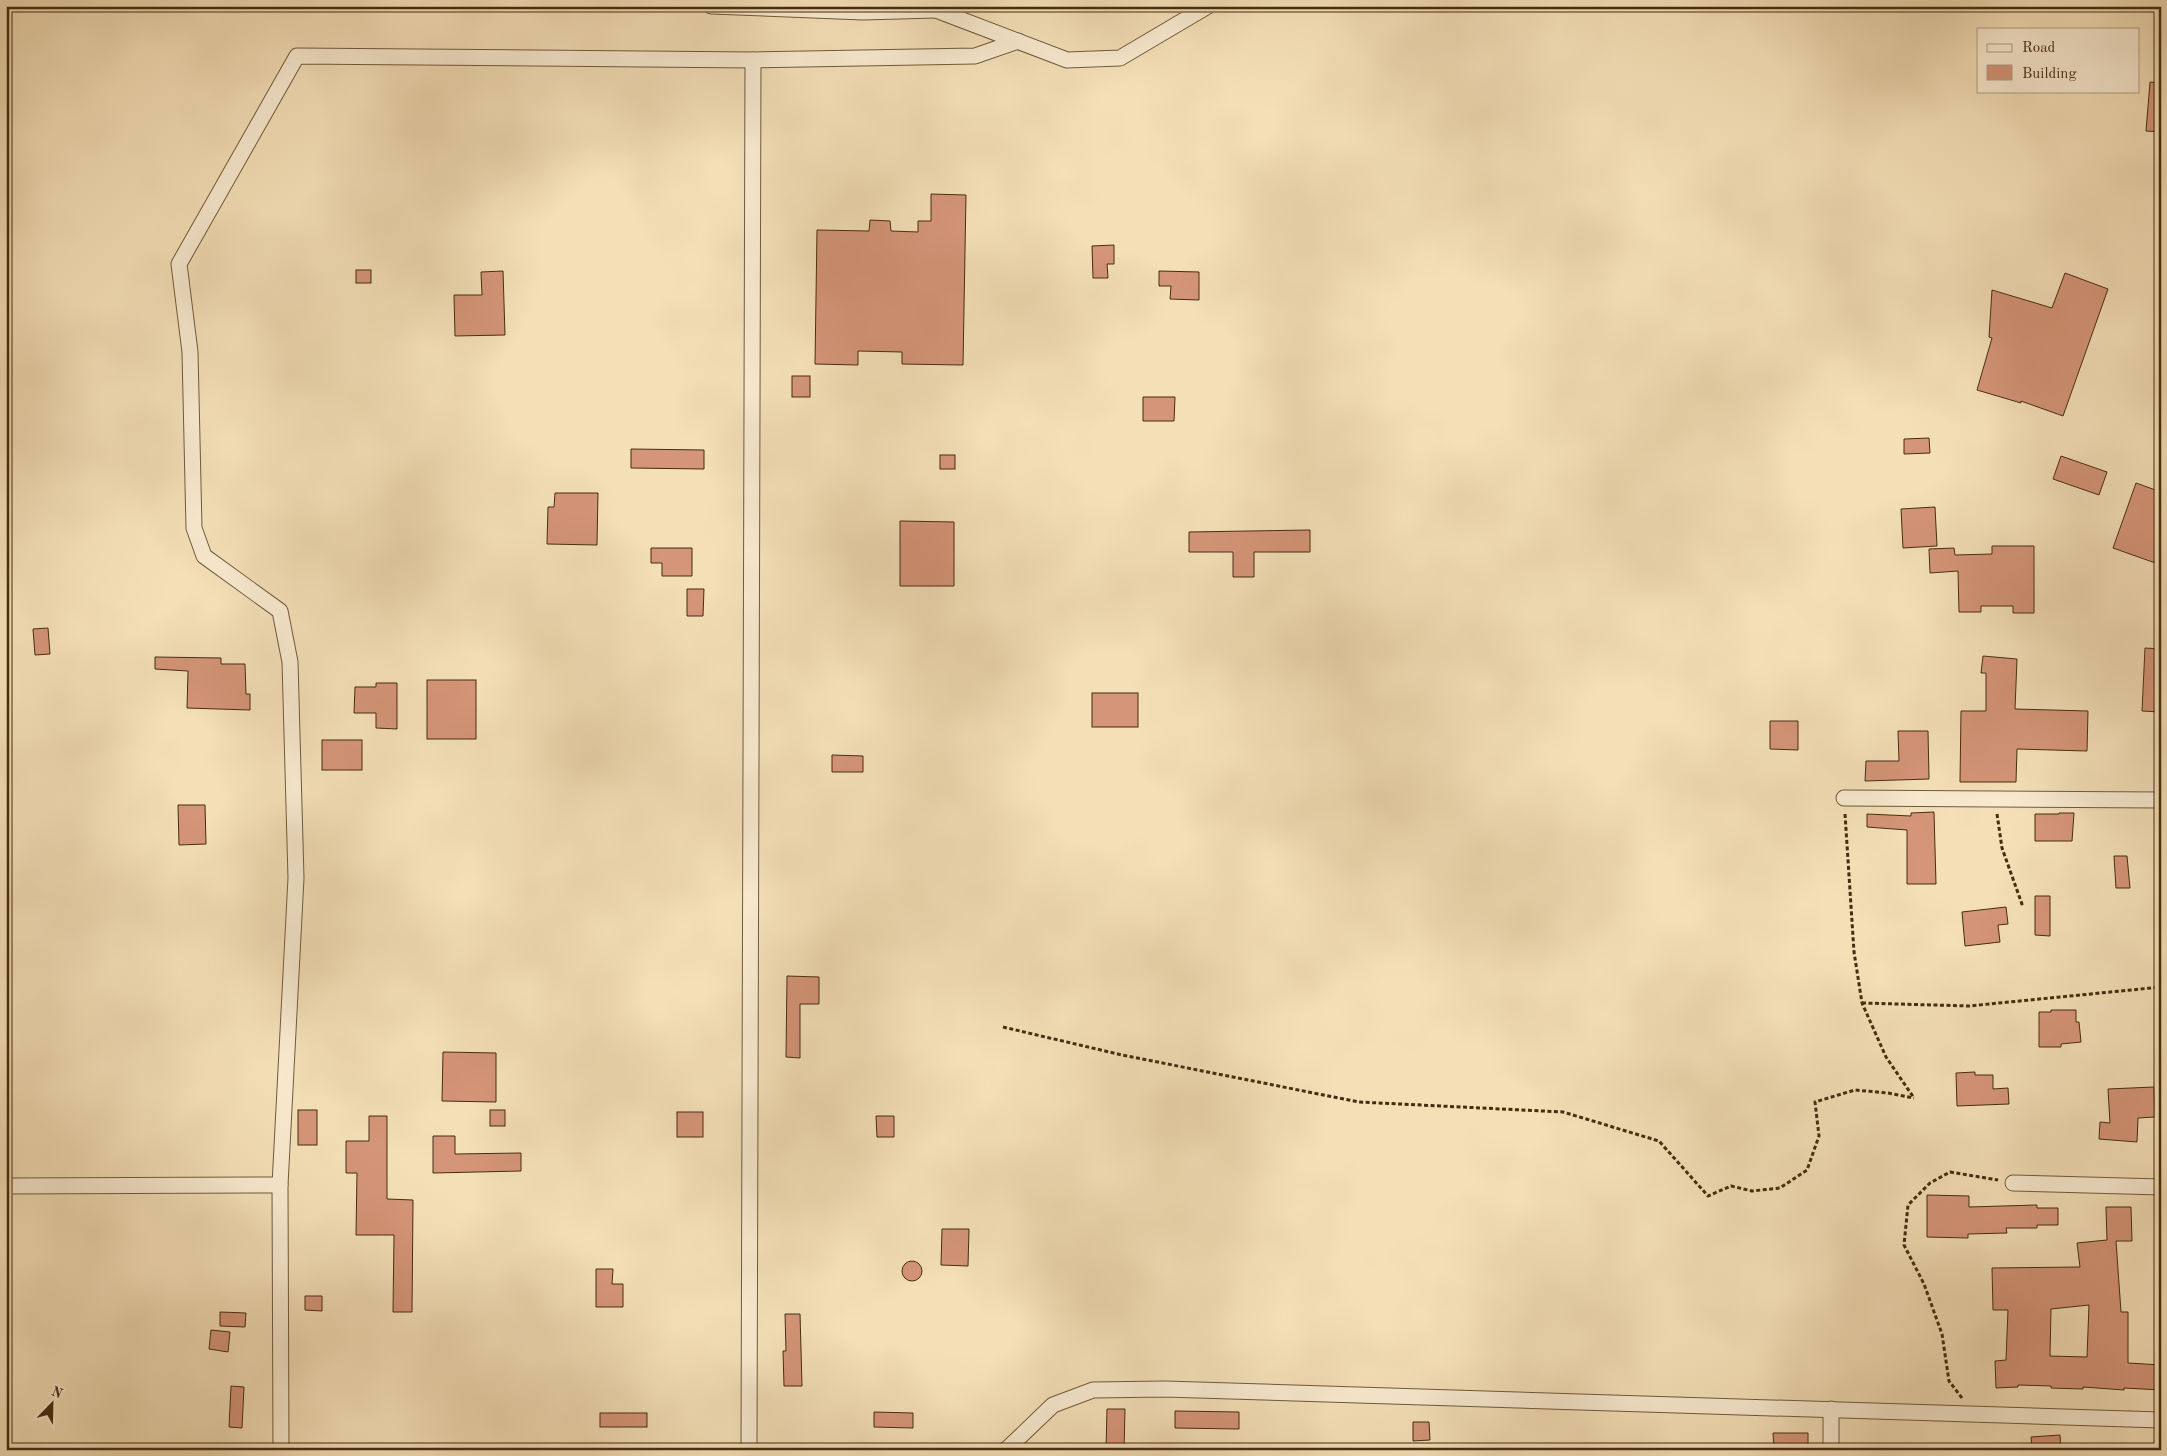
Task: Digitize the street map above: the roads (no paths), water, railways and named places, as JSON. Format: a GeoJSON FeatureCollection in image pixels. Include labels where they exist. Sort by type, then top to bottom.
{"type":"FeatureCollection","features":[{"type":"Feature","properties":{"kind":"street"},"geometry":{"type":"LineString","coordinates":[[711,6],[936,10],[951,6]]}},
{"type":"Feature","properties":{"kind":"street"},"geometry":{"type":"LineString","coordinates":[[936,10],[1067,60],[1120,58],[1208,6]]}},
{"type":"Feature","properties":{"kind":"street"},"geometry":{"type":"LineString","coordinates":[[281,1450],[280,1185],[296,878],[290,662],[280,611],[204,556],[194,528],[190,352],[179,264],[298,56],[753,60],[975,56],[1018,41]]}},
{"type":"Feature","properties":{"kind":"street"},"geometry":{"type":"LineString","coordinates":[[748,1450],[753,60]]}},
{"type":"Feature","properties":{"kind":"street"},"geometry":{"type":"LineString","coordinates":[[1844,798],[2161,800]]}},
{"type":"Feature","properties":{"kind":"street"},"geometry":{"type":"LineString","coordinates":[[2013,1183],[2161,1187]]}},
{"type":"Feature","properties":{"kind":"street"},"geometry":{"type":"LineString","coordinates":[[6,1186],[280,1185]]}},
{"type":"Feature","properties":{"kind":"street"},"geometry":{"type":"LineString","coordinates":[[1006,1450],[1053,1405],[1094,1390],[1175,1389],[2161,1420]]}},
{"type":"Feature","properties":{"kind":"street"},"geometry":{"type":"LineString","coordinates":[[1831,1409],[1831,1450]]}}]}
